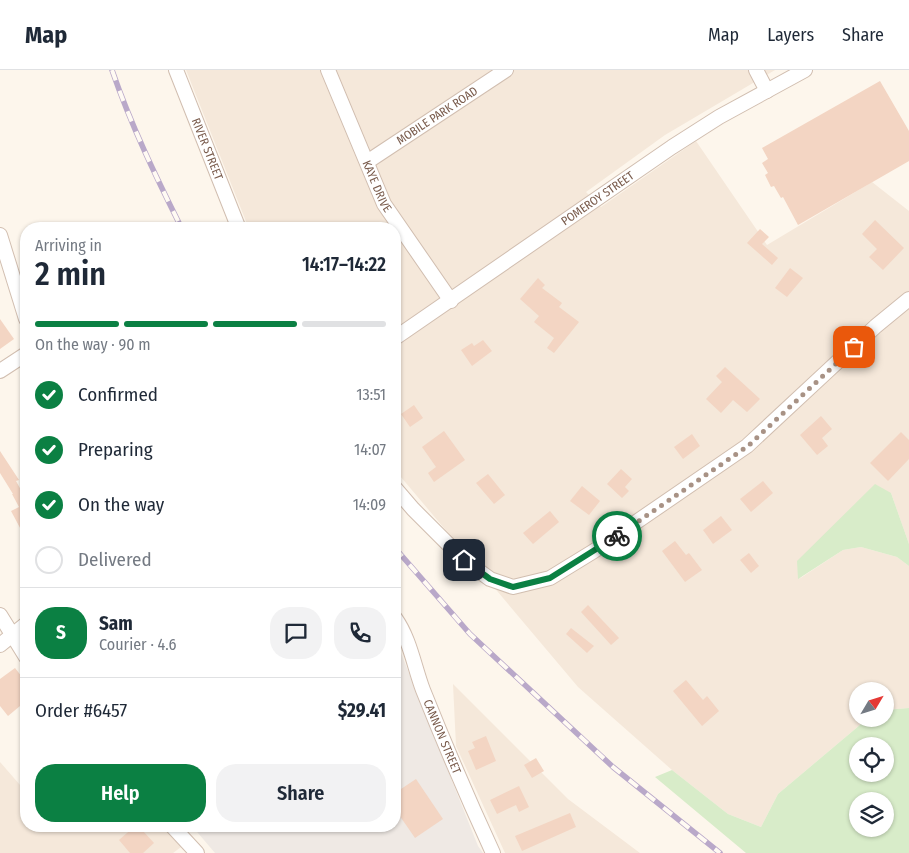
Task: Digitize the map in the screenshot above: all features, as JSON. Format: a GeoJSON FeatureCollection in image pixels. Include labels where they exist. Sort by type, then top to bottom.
{"type":"FeatureCollection","features":[{"type":"Feature","properties":{"kind":"street","name":"RIVER STREET"},"geometry":{"type":"LineString","coordinates":[[176,70],[236,222]]}},
{"type":"Feature","properties":{"kind":"street","name":"KAYE DRIVE"},"geometry":{"type":"LineString","coordinates":[[328,70],[384,204],[396,222]]}},
{"type":"Feature","properties":{"kind":"street","name":"MOBILE PARK ROAD"},"geometry":{"type":"LineString","coordinates":[[367,162],[506,70]]}},
{"type":"Feature","properties":{"kind":"street"},"geometry":{"type":"LineString","coordinates":[[756,70],[767,91]]}},
{"type":"Feature","properties":{"kind":"street","name":"POMEROY STREET"},"geometry":{"type":"LineString","coordinates":[[401,334],[672,147],[719,117],[806,70]]}},
{"type":"Feature","properties":{"kind":"street","name":"KAYE DRIVE"},"geometry":{"type":"LineString","coordinates":[[401,229],[451,301]]}},
{"type":"Feature","properties":{"kind":"street"},"geometry":{"type":"LineString","coordinates":[[0,235],[20,300]]}},
{"type":"Feature","properties":{"kind":"street"},"geometry":{"type":"LineString","coordinates":[[401,495],[464,560],[490,579],[513,587],[550,578],[594,551],[748,446],[876,326],[909,299]]}},
{"type":"Feature","properties":{"kind":"street"},"geometry":{"type":"LineString","coordinates":[[0,371],[20,358]]}},
{"type":"Feature","properties":{"kind":"street"},"geometry":{"type":"LineString","coordinates":[[0,615],[20,647]]}},
{"type":"Feature","properties":{"kind":"street"},"geometry":{"type":"LineString","coordinates":[[0,645],[20,629]]}},
{"type":"Feature","properties":{"kind":"street","name":"CANNON STREET"},"geometry":{"type":"LineString","coordinates":[[401,630],[444,744],[493,853]]}},
{"type":"Feature","properties":{"kind":"street"},"geometry":{"type":"LineString","coordinates":[[176,832],[189,850]]}},
{"type":"Feature","properties":{"kind":"shaded area"},"geometry":{"type":"Polygon","coordinates":[[[186,70],[775,70],[665,135],[586,192],[601,207],[696,141],[767,245],[872,182],[909,211],[909,544],[891,493],[799,579],[843,550],[861,547],[897,557],[909,566],[909,708],[894,709],[894,682],[849,682],[849,728],[856,728],[778,794],[761,827],[728,814],[672,770],[578,687],[401,477],[401,222],[246,222],[186,70]]]}},
{"type":"Feature","properties":{"kind":"shaded area"},"geometry":{"type":"Polygon","coordinates":[[[401,653],[478,846],[483,853],[215,853],[197,832],[401,832],[401,653]]]}},
{"type":"Feature","properties":{"kind":"shaded area"},"geometry":{"type":"Polygon","coordinates":[[[453,684],[568,799],[640,853],[505,853],[456,746],[453,684]]]}},
{"type":"Feature","properties":{"kind":"shaded area"},"geometry":{"type":"Polygon","coordinates":[[[0,762],[20,785],[20,832],[167,832],[181,847],[173,853],[0,853],[0,762]]]}},
{"type":"Feature","properties":{"kind":"green space"},"geometry":{"type":"Polygon","coordinates":[[[875,484],[891,493],[909,544],[909,566],[897,557],[861,547],[843,550],[798,579],[797,561],[875,484]]]}},
{"type":"Feature","properties":{"kind":"green space"},"geometry":{"type":"Polygon","coordinates":[[[909,708],[909,853],[746,853],[655,777],[672,770],[728,814],[761,827],[778,794],[856,728],[894,728],[894,709],[909,708]]]}},
{"type":"Feature","properties":{"kind":"building"},"geometry":{"type":"Polygon","coordinates":[[[880,81],[909,131],[909,161],[798,225],[783,197],[781,198],[774,186],[771,187],[765,175],[768,173],[762,163],[768,159],[762,148],[880,81]]]}},
{"type":"Feature","properties":{"kind":"building"},"geometry":{"type":"Polygon","coordinates":[[[875,220],[904,248],[883,270],[869,257],[877,249],[862,234],[875,220]]]}},
{"type":"Feature","properties":{"kind":"building"},"geometry":{"type":"Polygon","coordinates":[[[760,229],[769,237],[762,244],[778,258],[772,265],[747,243],[760,229]]]}},
{"type":"Feature","properties":{"kind":"building"},"geometry":{"type":"Polygon","coordinates":[[[790,268],[803,278],[787,297],[775,288],[790,268]]]}},
{"type":"Feature","properties":{"kind":"building"},"geometry":{"type":"Polygon","coordinates":[[[538,278],[545,285],[542,288],[562,303],[559,307],[579,322],[554,353],[547,348],[554,338],[534,322],[539,316],[520,299],[538,278]]]}},
{"type":"Feature","properties":{"kind":"building"},"geometry":{"type":"Polygon","coordinates":[[[0,319],[14,339],[0,349],[0,319]]]}},
{"type":"Feature","properties":{"kind":"building"},"geometry":{"type":"Polygon","coordinates":[[[483,340],[492,351],[472,366],[461,350],[472,343],[474,346],[483,340]]]}},
{"type":"Feature","properties":{"kind":"building"},"geometry":{"type":"Polygon","coordinates":[[[725,367],[760,399],[747,412],[733,400],[721,413],[706,399],[722,382],[716,376],[725,367]]]}},
{"type":"Feature","properties":{"kind":"building"},"geometry":{"type":"Polygon","coordinates":[[[414,405],[423,418],[410,427],[401,414],[414,405]]]}},
{"type":"Feature","properties":{"kind":"building"},"geometry":{"type":"Polygon","coordinates":[[[821,416],[832,429],[822,438],[828,446],[817,455],[800,435],[821,416]]]}},
{"type":"Feature","properties":{"kind":"building"},"geometry":{"type":"Polygon","coordinates":[[[444,431],[465,460],[434,482],[428,473],[436,467],[422,447],[444,431]]]}},
{"type":"Feature","properties":{"kind":"building"},"geometry":{"type":"Polygon","coordinates":[[[901,432],[909,440],[909,459],[888,481],[870,463],[901,432]]]}},
{"type":"Feature","properties":{"kind":"building"},"geometry":{"type":"Polygon","coordinates":[[[692,434],[700,446],[683,459],[674,447],[692,434]]]}},
{"type":"Feature","properties":{"kind":"building"},"geometry":{"type":"Polygon","coordinates":[[[0,451],[19,480],[16,481],[20,488],[20,528],[11,511],[19,507],[0,473],[0,451]]]}},
{"type":"Feature","properties":{"kind":"building"},"geometry":{"type":"Polygon","coordinates":[[[621,469],[632,479],[625,487],[629,491],[622,498],[607,484],[621,469]]]}},
{"type":"Feature","properties":{"kind":"building"},"geometry":{"type":"Polygon","coordinates":[[[488,474],[505,495],[494,504],[476,483],[488,474]]]}},
{"type":"Feature","properties":{"kind":"building"},"geometry":{"type":"Polygon","coordinates":[[[763,481],[773,493],[751,512],[740,499],[763,481]]]}},
{"type":"Feature","properties":{"kind":"building"},"geometry":{"type":"Polygon","coordinates":[[[582,486],[600,501],[589,515],[570,501],[582,486]]]}},
{"type":"Feature","properties":{"kind":"building"},"geometry":{"type":"Polygon","coordinates":[[[550,511],[559,522],[533,544],[523,533],[550,511]]]}},
{"type":"Feature","properties":{"kind":"building"},"geometry":{"type":"Polygon","coordinates":[[[721,516],[732,530],[713,544],[703,530],[721,516]]]}},
{"type":"Feature","properties":{"kind":"building"},"geometry":{"type":"Polygon","coordinates":[[[675,541],[686,555],[689,553],[702,570],[685,582],[662,551],[675,541]]]}},
{"type":"Feature","properties":{"kind":"building"},"geometry":{"type":"Polygon","coordinates":[[[749,553],[759,566],[751,573],[740,560],[749,553]]]}},
{"type":"Feature","properties":{"kind":"building"},"geometry":{"type":"Polygon","coordinates":[[[588,605],[619,638],[611,645],[581,612],[588,605]]]}},
{"type":"Feature","properties":{"kind":"building"},"geometry":{"type":"Polygon","coordinates":[[[571,628],[594,646],[587,653],[566,634],[571,628]]]}},
{"type":"Feature","properties":{"kind":"building"},"geometry":{"type":"Polygon","coordinates":[[[15,668],[20,674],[20,706],[8,716],[0,706],[0,679],[15,668]]]}},
{"type":"Feature","properties":{"kind":"building"},"geometry":{"type":"Polygon","coordinates":[[[686,680],[703,700],[707,696],[719,711],[702,726],[673,691],[686,680]]]}},
{"type":"Feature","properties":{"kind":"building"},"geometry":{"type":"Polygon","coordinates":[[[486,736],[496,761],[476,770],[468,751],[475,748],[472,742],[486,736]]]}},
{"type":"Feature","properties":{"kind":"building"},"geometry":{"type":"Polygon","coordinates":[[[536,758],[544,771],[532,778],[524,765],[536,758]]]}},
{"type":"Feature","properties":{"kind":"building"},"geometry":{"type":"Polygon","coordinates":[[[416,779],[443,819],[415,838],[401,818],[401,789],[416,779]]]}},
{"type":"Feature","properties":{"kind":"building"},"geometry":{"type":"Polygon","coordinates":[[[519,786],[529,807],[519,812],[516,805],[497,814],[490,800],[519,786]]]}},
{"type":"Feature","properties":{"kind":"building"},"geometry":{"type":"Polygon","coordinates":[[[570,813],[576,827],[522,851],[515,836],[570,813]]]}},
{"type":"Feature","properties":{"kind":"building"},"geometry":{"type":"Polygon","coordinates":[[[128,832],[144,832],[154,843],[143,853],[130,853],[119,840],[128,832]]]}},
{"type":"Feature","properties":{"kind":"railway"},"geometry":{"type":"LineString","coordinates":[[112,70],[144,151],[179,222]]}},
{"type":"Feature","properties":{"kind":"railway"},"geometry":{"type":"LineString","coordinates":[[401,555],[470,634],[613,767],[720,853]]}},
{"type":"Feature","properties":{"kind":"way so far"},"geometry":{"type":"LineString","coordinates":[[617,536],[748,446],[854,347]]}},
{"type":"Feature","properties":{"kind":"route"},"geometry":{"type":"LineString","coordinates":[[464,560],[490,579],[513,587],[550,578],[617,536]]}}]}
